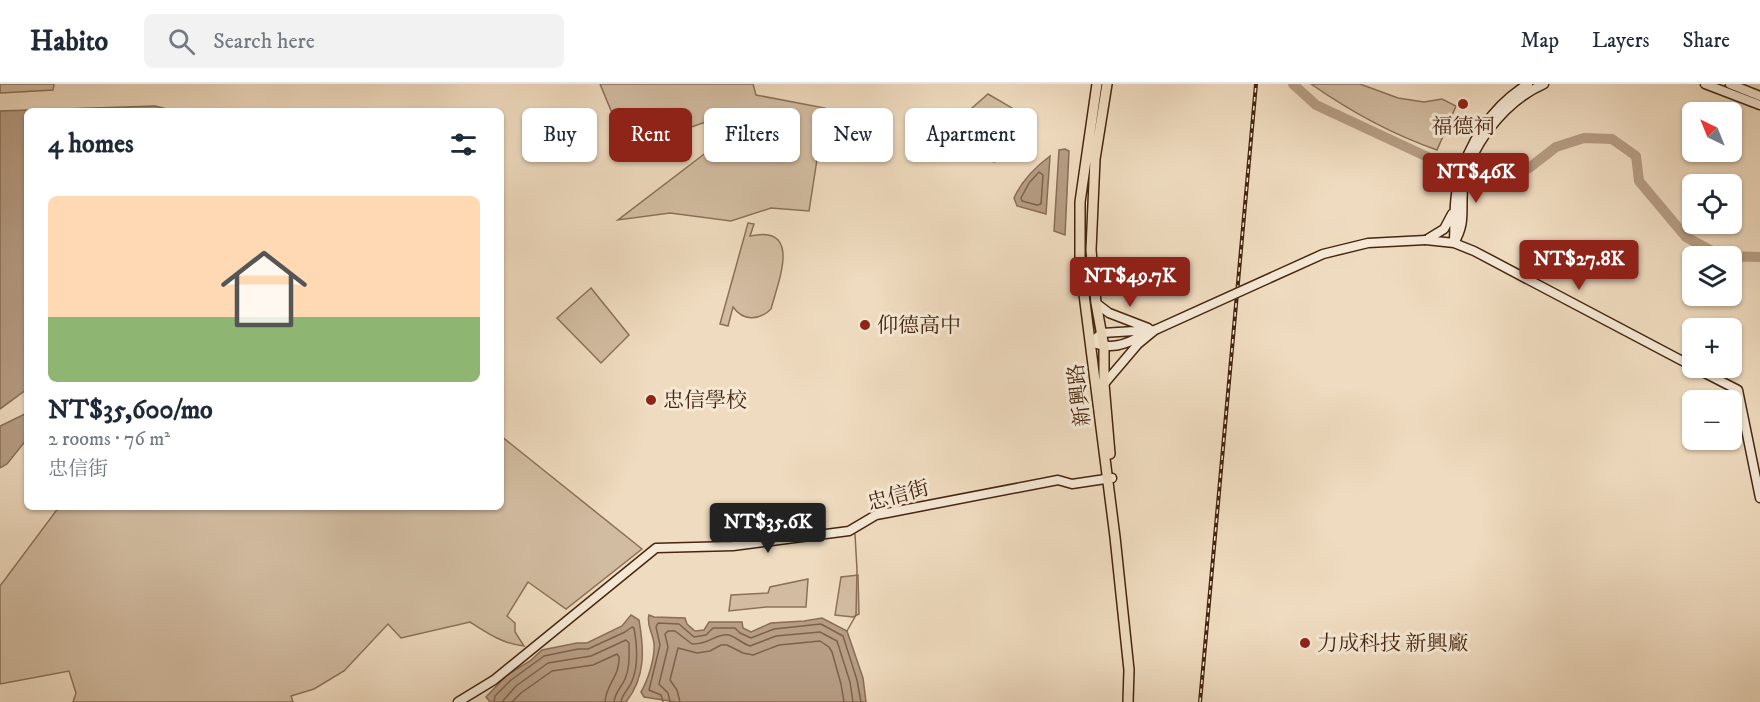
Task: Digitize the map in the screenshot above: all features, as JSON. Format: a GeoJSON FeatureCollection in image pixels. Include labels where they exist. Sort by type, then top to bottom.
{"type":"FeatureCollection","features":[{"type":"Feature","properties":{"kind":"main road","name":"新興路"},"geometry":{"type":"LineString","coordinates":[[1097,84],[1080,202],[1080,263],[1132,654],[1134,686],[1132,702]]}},
{"type":"Feature","properties":{"kind":"main road","name":"新興路"},"geometry":{"type":"LineString","coordinates":[[1107,84],[1094,170],[1091,250],[1096,303],[1104,347],[1110,479],[1129,670],[1128,702]]}},
{"type":"Feature","properties":{"kind":"street"},"geometry":{"type":"LineString","coordinates":[[1454,243],[1462,230],[1465,170],[1481,129],[1510,94],[1528,84]]}},
{"type":"Feature","properties":{"kind":"street"},"geometry":{"type":"LineString","coordinates":[[1454,243],[1457,186],[1484,134],[1506,110],[1533,88],[1544,84]]}},
{"type":"Feature","properties":{"kind":"street"},"geometry":{"type":"LineString","coordinates":[[1705,84],[1760,105]]}},
{"type":"Feature","properties":{"kind":"street"},"geometry":{"type":"LineString","coordinates":[[1730,84],[1760,96]]}},
{"type":"Feature","properties":{"kind":"street"},"geometry":{"type":"LineString","coordinates":[[1426,240],[1437,235],[1448,225],[1455,207]]}},
{"type":"Feature","properties":{"kind":"street"},"geometry":{"type":"LineString","coordinates":[[1090,342],[1104,347],[1128,344],[1323,254],[1368,243],[1426,240],[1454,243],[1478,253],[1682,361]]}},
{"type":"Feature","properties":{"kind":"street"},"geometry":{"type":"LineString","coordinates":[[1096,303],[1109,313],[1155,330]]}},
{"type":"Feature","properties":{"kind":"street"},"geometry":{"type":"LineString","coordinates":[[1090,342],[1102,333],[1155,330]]}},
{"type":"Feature","properties":{"kind":"street"},"geometry":{"type":"LineString","coordinates":[[1104,384],[1138,344],[1155,330]]}},
{"type":"Feature","properties":{"kind":"street"},"geometry":{"type":"LineString","coordinates":[[1715,378],[1738,390],[1760,498]]}},
{"type":"Feature","properties":{"kind":"street","name":"忠信街"},"geometry":{"type":"LineString","coordinates":[[458,702],[494,680],[656,548],[733,546],[849,531],[876,515],[908,508],[1058,480],[1072,484],[1110,479]]}},
{"type":"Feature","properties":{"kind":"shaded area"},"geometry":{"type":"Polygon","coordinates":[[[0,84],[54,84],[53,90],[0,93],[0,84]]]}},
{"type":"Feature","properties":{"kind":"shaded area"},"geometry":{"type":"Polygon","coordinates":[[[600,84],[753,84],[756,95],[825,108],[812,108],[812,162],[817,162],[809,211],[771,208],[731,221],[670,213],[618,220],[704,154],[704,162],[800,162],[800,108],[704,108],[704,123],[692,127],[692,108],[610,108],[600,84]]]}},
{"type":"Feature","properties":{"kind":"shaded area"},"geometry":{"type":"Polygon","coordinates":[[[1311,84],[1360,84],[1398,98],[1424,102],[1442,99],[1456,106],[1437,150],[1372,122],[1311,84]]]}},
{"type":"Feature","properties":{"kind":"shaded area"},"geometry":{"type":"Polygon","coordinates":[[[988,94],[1012,108],[972,108],[988,94]]]}},
{"type":"Feature","properties":{"kind":"shaded area"},"geometry":{"type":"Polygon","coordinates":[[[748,223],[754,224],[750,236],[766,235],[777,239],[782,247],[781,271],[771,309],[761,316],[751,318],[741,315],[733,307],[728,326],[720,324],[748,223]]]}},
{"type":"Feature","properties":{"kind":"shaded area"},"geometry":{"type":"Polygon","coordinates":[[[591,288],[629,335],[601,363],[557,318],[591,288]]]}},
{"type":"Feature","properties":{"kind":"shaded area"},"geometry":{"type":"Polygon","coordinates":[[[504,438],[642,549],[566,609],[528,582],[507,616],[515,623],[515,632],[524,646],[502,640],[470,622],[401,638],[388,624],[344,671],[314,689],[291,696],[293,702],[73,702],[76,693],[69,671],[0,684],[0,586],[57,510],[504,510],[504,438]]]}},
{"type":"Feature","properties":{"kind":"shaded area"},"geometry":{"type":"Polygon","coordinates":[[[858,575],[859,614],[853,617],[835,615],[841,577],[858,575]]]}},
{"type":"Feature","properties":{"kind":"shaded area"},"geometry":{"type":"Polygon","coordinates":[[[808,579],[806,607],[766,607],[729,611],[731,595],[768,593],[770,587],[808,579]]]}},
{"type":"Feature","properties":{"kind":"water"},"geometry":{"type":"Polygon","coordinates":[[[155,106],[163,108],[93,108],[155,106]]]}},
{"type":"Feature","properties":{"kind":"water"},"geometry":{"type":"Polygon","coordinates":[[[24,110],[24,391],[0,409],[0,111],[24,110]]]}},
{"type":"Feature","properties":{"kind":"water"},"geometry":{"type":"Polygon","coordinates":[[[1059,150],[1069,151],[1065,235],[1054,231],[1059,150]]]}},
{"type":"Feature","properties":{"kind":"water"},"geometry":{"type":"Polygon","coordinates":[[[1050,156],[1046,214],[1017,206],[1014,198],[1021,186],[1050,156]]]}},
{"type":"Feature","properties":{"kind":"water"},"geometry":{"type":"Polygon","coordinates":[[[24,414],[24,443],[7,464],[0,468],[0,426],[24,414]]]}},
{"type":"Feature","properties":{"kind":"water"},"geometry":{"type":"Polygon","coordinates":[[[631,615],[639,620],[642,662],[637,683],[626,702],[490,702],[486,697],[507,675],[530,661],[542,650],[587,643],[622,626],[631,615]]]}},
{"type":"Feature","properties":{"kind":"water"},"geometry":{"type":"Polygon","coordinates":[[[649,615],[685,618],[687,624],[695,631],[704,630],[709,622],[742,622],[743,628],[751,632],[771,623],[822,618],[847,631],[863,678],[866,702],[676,702],[644,697],[641,692],[654,650],[648,622],[649,615]]]}},
{"type":"Feature","properties":{"kind":"waterway"},"geometry":{"type":"LineString","coordinates":[[1293,84],[1316,105],[1447,166],[1494,180],[1506,179],[1529,168],[1556,147],[1584,138],[1612,139],[1636,156],[1639,181],[1686,237],[1721,256],[1760,257]]}},
{"type":"Feature","properties":{"kind":"waterway"},"geometry":{"type":"LineString","coordinates":[[847,631],[856,615],[855,534]]}},
{"type":"Feature","properties":{"kind":"railway"},"geometry":{"type":"LineString","coordinates":[[1200,702],[1256,84]]}},
{"type":"Feature","properties":{"kind":"place","name":"福德祠"},"geometry":{"type":"Point","coordinates":[1463,104]}},
{"type":"Feature","properties":{"kind":"place","name":"仰德高中"},"geometry":{"type":"Point","coordinates":[865,325]}},
{"type":"Feature","properties":{"kind":"place","name":"忠信學校"},"geometry":{"type":"Point","coordinates":[651,400]}},
{"type":"Feature","properties":{"kind":"place","name":"力成科技 新興廠"},"geometry":{"type":"Point","coordinates":[1305,643]}}]}
